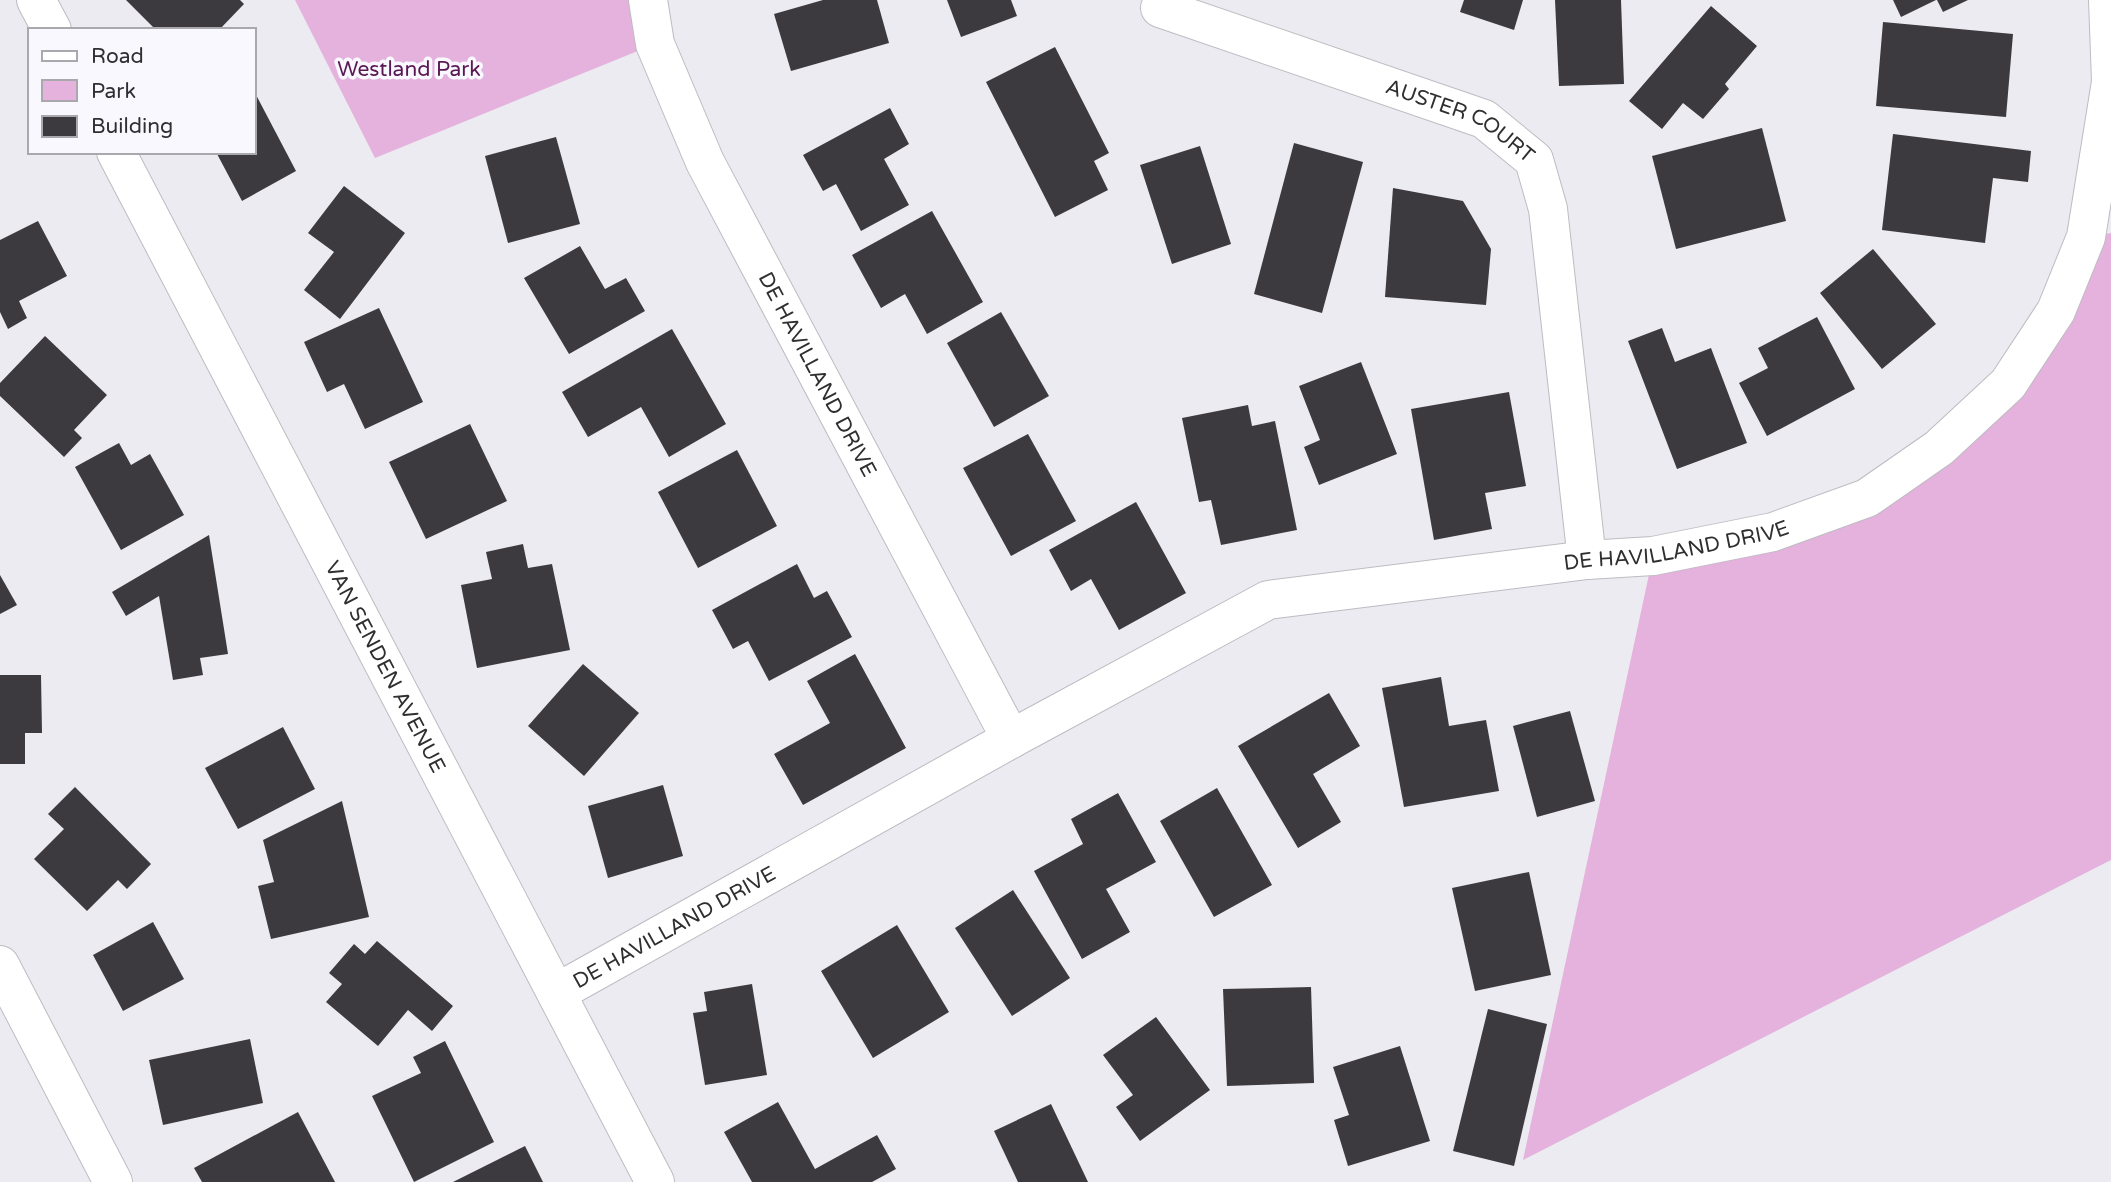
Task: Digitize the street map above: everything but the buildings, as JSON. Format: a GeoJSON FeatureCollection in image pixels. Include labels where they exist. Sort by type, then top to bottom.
{"type":"FeatureCollection","features":[{"type":"Feature","properties":{"kind":"street"},"geometry":{"type":"LineString","coordinates":[[36,0],[51,28]]}},
{"type":"Feature","properties":{"kind":"street","name":"DE HAVILLAND DRIVE"},"geometry":{"type":"LineString","coordinates":[[648,0],[655,44],[705,162],[1011,739]]}},
{"type":"Feature","properties":{"kind":"street","name":"DE HAVILLAND DRIVE"},"geometry":{"type":"LineString","coordinates":[[558,992],[1011,739],[1268,600],[1587,561],[1653,556],[1773,532],[1867,498],[1939,448],[2008,384],[2056,311],[2086,237],[2111,82],[2108,0]]}},
{"type":"Feature","properties":{"kind":"street","name":"AUSTER COURT"},"geometry":{"type":"LineString","coordinates":[[1160,8],[1484,119],[1534,160],[1548,209],[1587,561]]}},
{"type":"Feature","properties":{"kind":"street","name":"VAN SENDEN AVENUE"},"geometry":{"type":"LineString","coordinates":[[117,154],[558,992],[655,1182]]}},
{"type":"Feature","properties":{"kind":"street"},"geometry":{"type":"LineString","coordinates":[[0,965],[113,1182]]}},
{"type":"Feature","properties":{"kind":"green space","name":"Westland Park"},"geometry":{"type":"Polygon","coordinates":[[[295,0],[648,0],[655,44],[375,158],[295,0]]]}},
{"type":"Feature","properties":{"kind":"green space"},"geometry":{"type":"Polygon","coordinates":[[[2111,233],[2111,860],[1523,1160],[1653,556],[1867,498],[2008,384],[2086,237],[2111,233]]]}}]}
